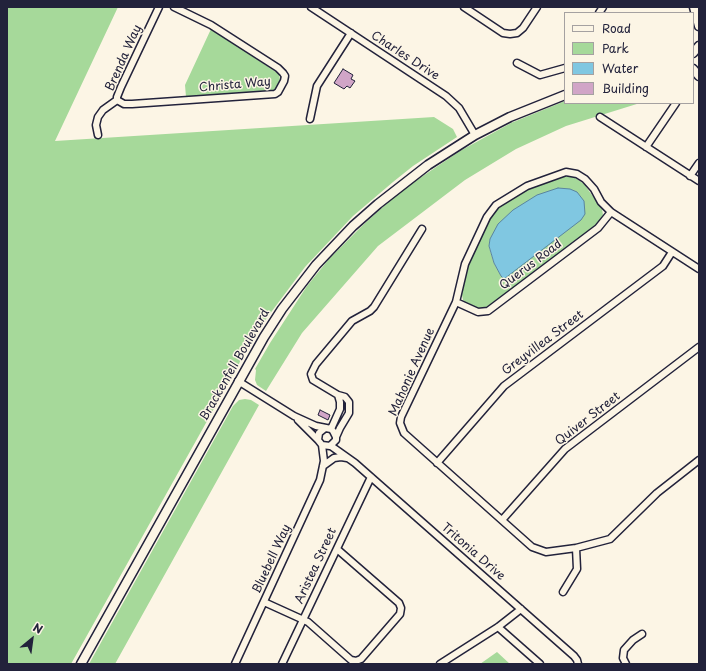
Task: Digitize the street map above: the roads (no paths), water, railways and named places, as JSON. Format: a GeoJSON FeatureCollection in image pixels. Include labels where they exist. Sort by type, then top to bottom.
{"type":"FeatureCollection","features":[{"type":"Feature","properties":{"kind":"street","name":"Brenda Way"},"geometry":{"type":"LineString","coordinates":[[98,135],[96,125],[100,113],[117,100],[121,87],[159,7]]}},
{"type":"Feature","properties":{"kind":"street","name":"Christa Way"},"geometry":{"type":"LineString","coordinates":[[117,100],[124,104],[275,94],[278,92],[284,76],[278,68],[211,25],[174,7]]}},
{"type":"Feature","properties":{"kind":"street","name":"Charles Drive"},"geometry":{"type":"LineString","coordinates":[[311,7],[453,101],[459,108],[475,135]]}},
{"type":"Feature","properties":{"kind":"street"},"geometry":{"type":"LineString","coordinates":[[464,7],[503,32],[510,34],[523,28],[537,7]]}},
{"type":"Feature","properties":{"kind":"street"},"geometry":{"type":"LineString","coordinates":[[694,7],[699,26]]}},
{"type":"Feature","properties":{"kind":"street"},"geometry":{"type":"LineString","coordinates":[[310,119],[318,86],[350,33]]}},
{"type":"Feature","properties":{"kind":"street"},"geometry":{"type":"LineString","coordinates":[[517,63],[540,75],[564,68]]}},
{"type":"Feature","properties":{"kind":"street","name":"Brackenfell Boulevard"},"geometry":{"type":"LineString","coordinates":[[81,664],[264,336],[282,309],[316,265],[378,204],[428,165],[475,135],[510,117],[564,95]]}},
{"type":"Feature","properties":{"kind":"street"},"geometry":{"type":"LineString","coordinates":[[646,147],[675,104]]}},
{"type":"Feature","properties":{"kind":"street"},"geometry":{"type":"LineString","coordinates":[[600,117],[699,181]]}},
{"type":"Feature","properties":{"kind":"street"},"geometry":{"type":"LineString","coordinates":[[690,176],[699,163]]}},
{"type":"Feature","properties":{"kind":"street","name":"Mahonie Avenue"},"geometry":{"type":"LineString","coordinates":[[699,269],[611,212],[601,202],[585,179],[577,174],[566,172],[527,186],[503,200],[490,211],[465,264],[456,302],[400,420],[400,427],[404,433],[437,463],[537,550],[550,552],[576,548],[604,541],[614,536],[653,496],[699,460]]}},
{"type":"Feature","properties":{"kind":"street","name":"Querus Road"},"geometry":{"type":"LineString","coordinates":[[456,302],[478,312],[488,311],[598,228],[611,212]]}},
{"type":"Feature","properties":{"kind":"street","name":"Bluebell Way"},"geometry":{"type":"LineString","coordinates":[[235,664],[320,480],[324,464],[333,442],[350,409],[349,402],[343,395],[338,395],[312,379],[311,374],[316,364],[352,321],[374,307],[422,229]]}},
{"type":"Feature","properties":{"kind":"street","name":"Greyvillea Street"},"geometry":{"type":"LineString","coordinates":[[437,463],[508,383],[663,266],[672,252]]}},
{"type":"Feature","properties":{"kind":"street","name":"Quiver Street"},"geometry":{"type":"LineString","coordinates":[[502,520],[565,449],[699,347]]}},
{"type":"Feature","properties":{"kind":"street"},"geometry":{"type":"LineString","coordinates":[[238,381],[294,416],[335,433],[333,442],[320,443]]}},
{"type":"Feature","properties":{"kind":"street"},"geometry":{"type":"LineString","coordinates":[[338,395],[340,409],[327,429],[319,433],[324,464],[338,456],[353,461]]}},
{"type":"Feature","properties":{"kind":"street"},"geometry":{"type":"LineString","coordinates":[[294,416],[320,443]]}},
{"type":"Feature","properties":{"kind":"street","name":"Tritonia Drive"},"geometry":{"type":"LineString","coordinates":[[333,442],[574,656],[578,664]]}},
{"type":"Feature","properties":{"kind":"street","name":"Aristea Street"},"geometry":{"type":"LineString","coordinates":[[282,664],[371,476]]}},
{"type":"Feature","properties":{"kind":"street"},"geometry":{"type":"LineString","coordinates":[[563,592],[577,569],[576,548]]}},
{"type":"Feature","properties":{"kind":"street"},"geometry":{"type":"LineString","coordinates":[[264,602],[308,622],[349,658],[356,661],[361,659],[400,614],[401,608],[399,604],[337,549]]}},
{"type":"Feature","properties":{"kind":"street"},"geometry":{"type":"LineString","coordinates":[[440,664],[498,627],[521,610]]}},
{"type":"Feature","properties":{"kind":"street"},"geometry":{"type":"LineString","coordinates":[[498,627],[540,664]]}},
{"type":"Feature","properties":{"kind":"street"},"geometry":{"type":"LineString","coordinates":[[626,664],[623,658],[624,650],[633,640],[642,634]]}},
{"type":"Feature","properties":{"kind":"water"},"geometry":{"type":"Polygon","coordinates":[[[558,188],[570,189],[577,192],[584,201],[585,214],[581,220],[504,279],[494,263],[489,246],[490,239],[498,224],[513,210],[537,195],[558,188]]]}}]}
